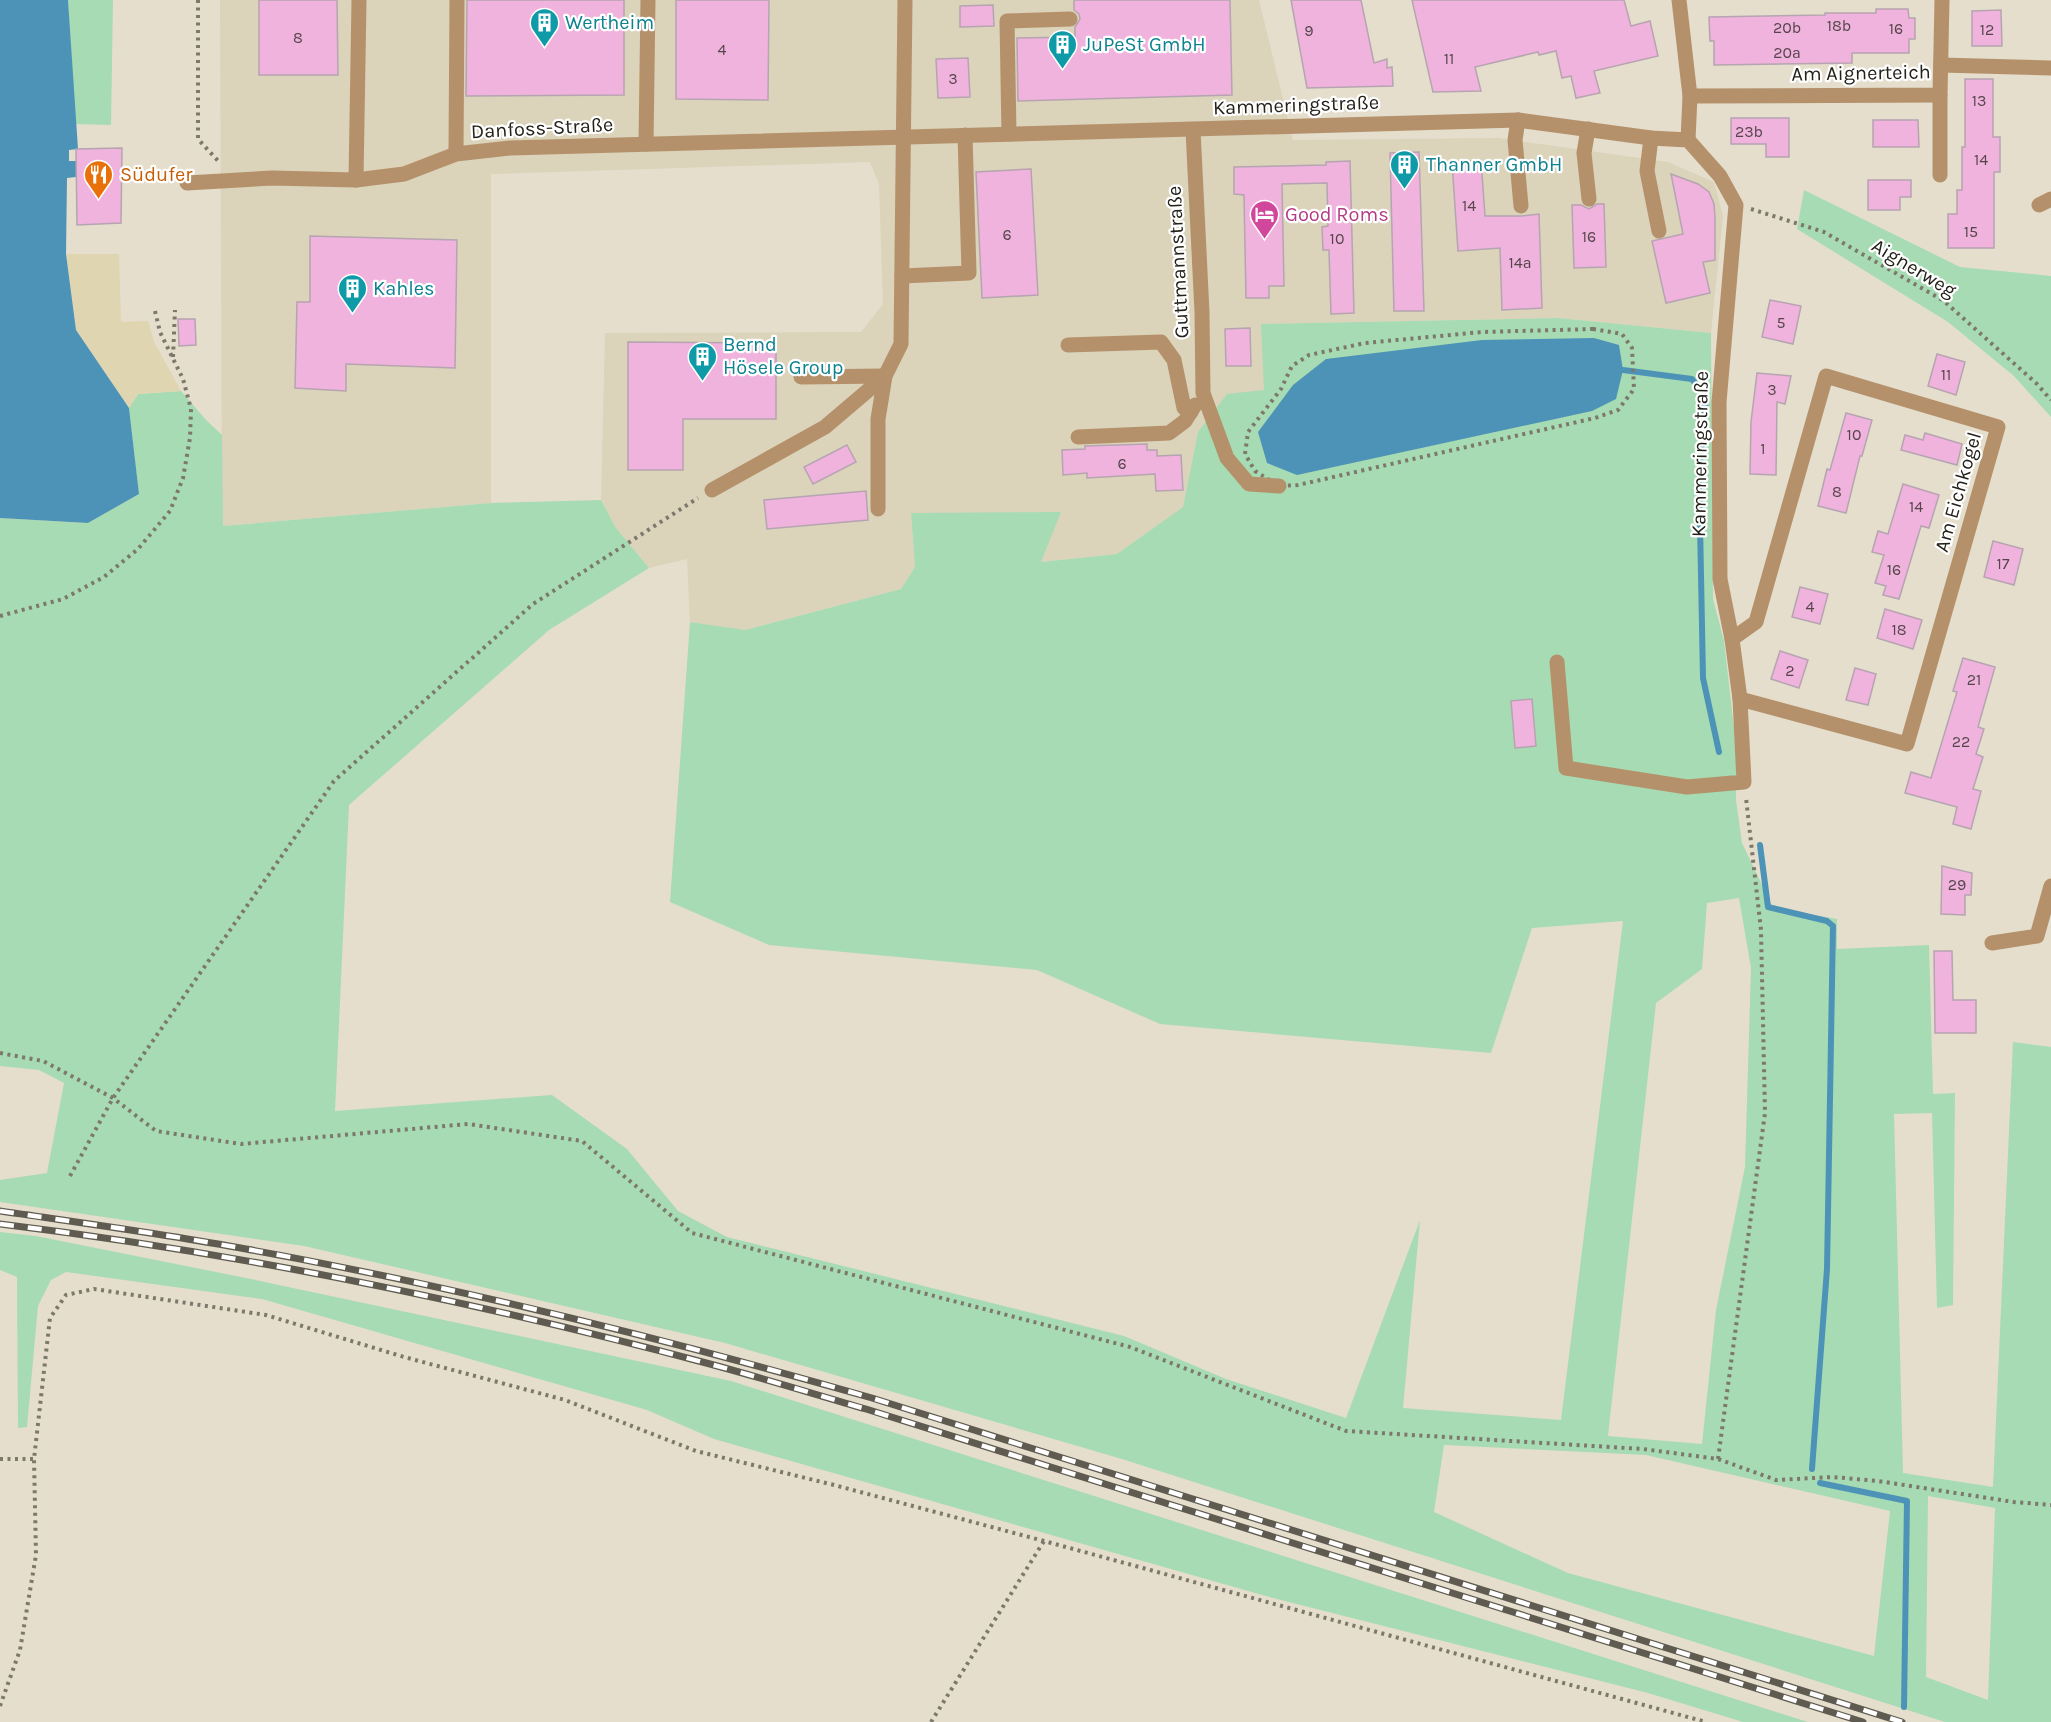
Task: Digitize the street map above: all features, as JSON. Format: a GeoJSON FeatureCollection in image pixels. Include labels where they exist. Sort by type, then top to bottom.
{"type":"FeatureCollection","features":[{"type":"Feature","properties":{"kind":"street"},"geometry":{"type":"LineString","coordinates":[[356,180],[359,0]]}},
{"type":"Feature","properties":{"kind":"street"},"geometry":{"type":"LineString","coordinates":[[456,154],[457,0]]}},
{"type":"Feature","properties":{"kind":"street"},"geometry":{"type":"LineString","coordinates":[[646,144],[648,0]]}},
{"type":"Feature","properties":{"kind":"street"},"geometry":{"type":"LineString","coordinates":[[878,509],[878,419],[885,376],[901,344],[905,0]]}},
{"type":"Feature","properties":{"kind":"street"},"geometry":{"type":"LineString","coordinates":[[1679,0],[1690,96],[1688,140],[1720,176],[1736,205]]}},
{"type":"Feature","properties":{"kind":"street","name":"Am Aignerteich"},"geometry":{"type":"LineString","coordinates":[[1690,96],[1940,95],[1942,0]]}},
{"type":"Feature","properties":{"kind":"street"},"geometry":{"type":"LineString","coordinates":[[1009,134],[1006,21],[1070,19]]}},
{"type":"Feature","properties":{"kind":"street"},"geometry":{"type":"LineString","coordinates":[[1941,64],[2051,68]]}},
{"type":"Feature","properties":{"kind":"street"},"geometry":{"type":"LineString","coordinates":[[1940,95],[1940,175]]}},
{"type":"Feature","properties":{"kind":"street"},"geometry":{"type":"LineString","coordinates":[[1518,120],[1515,140],[1521,206]]}},
{"type":"Feature","properties":{"kind":"street","name":"Kammeringstraße"},"geometry":{"type":"LineString","coordinates":[[904,136],[1518,120],[1651,138],[1688,140]]}},
{"type":"Feature","properties":{"kind":"street"},"geometry":{"type":"LineString","coordinates":[[1588,129],[1584,153],[1589,199]]}},
{"type":"Feature","properties":{"kind":"street","name":"Guttmannstraße"},"geometry":{"type":"LineString","coordinates":[[1193,130],[1202,312],[1203,393]]}},
{"type":"Feature","properties":{"kind":"street"},"geometry":{"type":"LineString","coordinates":[[902,276],[969,273],[965,135]]}},
{"type":"Feature","properties":{"kind":"street","name":"Danfoss-Straße"},"geometry":{"type":"LineString","coordinates":[[187,183],[272,178],[356,180],[404,174],[456,154],[510,148],[904,136]]}},
{"type":"Feature","properties":{"kind":"street"},"geometry":{"type":"LineString","coordinates":[[1651,138],[1647,171],[1659,231]]}},
{"type":"Feature","properties":{"kind":"street","name":"Kammeringstraße"},"geometry":{"type":"LineString","coordinates":[[1736,205],[1719,402],[1720,579],[1732,639],[1740,699],[1744,782]]}},
{"type":"Feature","properties":{"kind":"street"},"geometry":{"type":"LineString","coordinates":[[1068,345],[1161,342],[1174,360],[1184,408],[1191,412]]}},
{"type":"Feature","properties":{"kind":"street"},"geometry":{"type":"LineString","coordinates":[[801,377],[885,376]]}},
{"type":"Feature","properties":{"kind":"street"},"geometry":{"type":"LineString","coordinates":[[712,490],[825,427],[885,376]]}},
{"type":"Feature","properties":{"kind":"street","name":"Am Eichkogel"},"geometry":{"type":"LineString","coordinates":[[1732,639],[1756,622],[1826,376],[1998,427],[1907,744],[1740,699]]}},
{"type":"Feature","properties":{"kind":"street"},"geometry":{"type":"LineString","coordinates":[[1078,437],[1169,433],[1185,421],[1203,393]]}},
{"type":"Feature","properties":{"kind":"street"},"geometry":{"type":"LineString","coordinates":[[1203,393],[1227,458],[1248,484],[1279,486]]}},
{"type":"Feature","properties":{"kind":"street"},"geometry":{"type":"LineString","coordinates":[[1557,662],[1566,768],[1686,787],[1744,782]]}},
{"type":"Feature","properties":{"kind":"street"},"geometry":{"type":"LineString","coordinates":[[1992,943],[2037,936],[2051,886]]}},
{"type":"Feature","properties":{"kind":"path"},"geometry":{"type":"LineString","coordinates":[[198,0],[198,139],[234,180]]}},
{"type":"Feature","properties":{"kind":"path","name":"Aignerweg"},"geometry":{"type":"LineString","coordinates":[[1736,205],[1824,232],[1944,301],[2037,384],[2051,400]]}},
{"type":"Feature","properties":{"kind":"path"},"geometry":{"type":"LineString","coordinates":[[173,358],[174,310]]}},
{"type":"Feature","properties":{"kind":"path"},"geometry":{"type":"LineString","coordinates":[[0,616],[63,599],[104,577],[138,549],[170,511],[183,478],[190,438],[191,409],[183,379],[160,332],[155,311]]}},
{"type":"Feature","properties":{"kind":"path"},"geometry":{"type":"LineString","coordinates":[[1593,329],[1622,334],[1632,348],[1634,389],[1618,410],[1595,418],[1298,485],[1279,486],[1255,471],[1245,454],[1248,432],[1281,389],[1292,366],[1309,356],[1365,343],[1412,338],[1482,332],[1593,329]]}},
{"type":"Feature","properties":{"kind":"path"},"geometry":{"type":"LineString","coordinates":[[70,1176],[113,1098],[334,781],[533,604],[712,490]]}},
{"type":"Feature","properties":{"kind":"path"},"geometry":{"type":"LineString","coordinates":[[1718,1459],[1765,1113],[1761,930],[1744,782]]}},
{"type":"Feature","properties":{"kind":"path"},"geometry":{"type":"LineString","coordinates":[[0,1053],[43,1061],[113,1098],[156,1131],[241,1144],[468,1124],[582,1141],[692,1233],[1130,1347],[1346,1431],[1643,1449],[1718,1459],[1776,1480],[1833,1477],[1878,1481],[2014,1502],[2051,1505]]}},
{"type":"Feature","properties":{"kind":"path"},"geometry":{"type":"LineString","coordinates":[[0,1706],[20,1650],[36,1555],[34,1459],[50,1318],[66,1295],[94,1289],[266,1315],[404,1357],[565,1400],[696,1451],[1044,1541],[1702,1722]]}},
{"type":"Feature","properties":{"kind":"path"},"geometry":{"type":"LineString","coordinates":[[0,1459],[34,1459]]}},
{"type":"Feature","properties":{"kind":"path"},"geometry":{"type":"LineString","coordinates":[[931,1722],[1044,1541]]}},
{"type":"Feature","properties":{"kind":"shaded area"},"geometry":{"type":"Polygon","coordinates":[[[220,0],[1259,0],[1293,140],[1498,138],[1668,162],[1714,182],[1723,216],[1711,333],[1558,318],[1262,324],[1265,390],[1198,432],[1183,507],[1117,554],[1041,562],[1060,512],[911,514],[915,567],[901,589],[744,630],[690,622],[687,559],[649,568],[616,528],[601,500],[605,333],[861,332],[883,304],[879,184],[870,162],[491,174],[491,503],[222,526],[220,0]]]}},
{"type":"Feature","properties":{"kind":"green space"},"geometry":{"type":"Polygon","coordinates":[[[68,0],[113,0],[111,125],[75,124],[68,0]]]}},
{"type":"Feature","properties":{"kind":"green space"},"geometry":{"type":"Polygon","coordinates":[[[1804,190],[1960,267],[2051,276],[2051,417],[2014,376],[1948,322],[1797,229],[1804,190]]]}},
{"type":"Feature","properties":{"kind":"green space"},"geometry":{"type":"Polygon","coordinates":[[[1558,318],[1711,333],[1713,599],[1724,641],[1736,745],[1736,800],[1742,843],[1773,908],[1837,919],[1837,949],[1929,945],[1933,1094],[1955,1093],[1953,1305],[1937,1308],[1932,1113],[1894,1114],[1903,1473],[1993,1487],[2013,1042],[2051,1047],[2051,1722],[1945,1722],[1122,1459],[725,1343],[304,1246],[0,1202],[0,1180],[47,1173],[64,1083],[39,1070],[0,1066],[0,518],[88,523],[139,494],[129,408],[138,394],[181,391],[222,435],[223,526],[491,503],[601,500],[616,528],[649,568],[549,630],[349,805],[335,1111],[552,1095],[627,1149],[678,1211],[727,1237],[1124,1336],[1226,1379],[1346,1418],[1420,1220],[1403,1408],[1561,1420],[1623,921],[1532,928],[1491,1053],[1160,1024],[1037,970],[769,945],[670,902],[690,622],[745,630],[901,589],[915,567],[911,513],[1061,512],[1041,562],[1117,554],[1183,507],[1198,432],[1227,394],[1264,390],[1261,324],[1558,318]],[[1739,898],[1707,903],[1702,969],[1656,1003],[1608,1436],[1702,1444],[1716,1310],[1745,1167],[1751,968],[1739,898]],[[1444,1445],[1434,1512],[1568,1573],[1874,1656],[1890,1511],[1646,1455],[1444,1445]],[[1928,1496],[1926,1677],[1988,1700],[1995,1508],[1928,1496]]]}},
{"type":"Feature","properties":{"kind":"green space"},"geometry":{"type":"Polygon","coordinates":[[[0,1232],[36,1236],[251,1279],[731,1381],[1808,1722],[1743,1722],[1648,1693],[1273,1598],[714,1439],[647,1410],[262,1299],[66,1272],[51,1280],[38,1306],[27,1427],[18,1428],[17,1277],[0,1270],[0,1232]]]}},
{"type":"Feature","properties":{"kind":"sand"},"geometry":{"type":"Polygon","coordinates":[[[66,254],[119,254],[121,322],[148,321],[154,342],[181,391],[138,394],[129,408],[76,330],[66,254]]]}},
{"type":"Feature","properties":{"kind":"water"},"geometry":{"type":"Polygon","coordinates":[[[0,0],[68,0],[78,149],[69,150],[69,161],[76,161],[76,177],[67,178],[66,254],[76,330],[129,408],[139,494],[88,523],[0,518],[0,0]]]}},
{"type":"Feature","properties":{"kind":"water"},"geometry":{"type":"Polygon","coordinates":[[[1594,338],[1619,345],[1623,370],[1616,399],[1592,411],[1297,475],[1267,463],[1258,432],[1293,385],[1326,359],[1482,340],[1594,338]]]}},
{"type":"Feature","properties":{"kind":"building"},"geometry":{"type":"Polygon","coordinates":[[[259,0],[337,0],[338,75],[259,75],[259,0]]]}},
{"type":"Feature","properties":{"kind":"building","name":"Wertheim"},"geometry":{"type":"Polygon","coordinates":[[[467,0],[624,0],[624,95],[466,96],[467,0]]]}},
{"type":"Feature","properties":{"kind":"building"},"geometry":{"type":"Polygon","coordinates":[[[676,0],[769,0],[768,100],[676,99],[676,0]]]}},
{"type":"Feature","properties":{"kind":"building"},"geometry":{"type":"Polygon","coordinates":[[[1074,0],[1230,0],[1232,95],[1018,101],[1017,38],[1075,37],[1075,27],[1080,19],[1079,14],[1074,10],[1074,0]]]}},
{"type":"Feature","properties":{"kind":"building"},"geometry":{"type":"Polygon","coordinates":[[[1291,0],[1361,0],[1374,63],[1387,59],[1387,68],[1392,67],[1393,86],[1307,88],[1291,0]]]}},
{"type":"Feature","properties":{"kind":"building"},"geometry":{"type":"Polygon","coordinates":[[[1412,0],[1624,0],[1631,26],[1650,21],[1658,56],[1594,71],[1600,93],[1576,98],[1571,76],[1562,78],[1556,51],[1539,55],[1538,52],[1475,67],[1481,91],[1433,92],[1412,0]]]}},
{"type":"Feature","properties":{"kind":"building"},"geometry":{"type":"Polygon","coordinates":[[[993,5],[994,26],[960,27],[960,6],[993,5]]]}},
{"type":"Feature","properties":{"kind":"building"},"geometry":{"type":"Polygon","coordinates":[[[1876,9],[1908,9],[1909,18],[1915,18],[1915,39],[1909,39],[1909,53],[1852,53],[1852,63],[1714,65],[1714,41],[1710,41],[1709,17],[1876,13],[1876,9]]]}},
{"type":"Feature","properties":{"kind":"building"},"geometry":{"type":"Polygon","coordinates":[[[2001,10],[2002,46],[1972,46],[1972,11],[2001,10]]]}},
{"type":"Feature","properties":{"kind":"building"},"geometry":{"type":"Polygon","coordinates":[[[968,58],[970,97],[938,98],[936,59],[968,58]]]}},
{"type":"Feature","properties":{"kind":"building"},"geometry":{"type":"Polygon","coordinates":[[[1965,79],[1993,79],[1993,137],[2000,137],[2000,172],[1994,172],[1994,248],[1948,248],[1948,214],[1957,214],[1957,190],[1962,190],[1962,147],[1965,147],[1965,79]]]}},
{"type":"Feature","properties":{"kind":"building"},"geometry":{"type":"Polygon","coordinates":[[[1731,118],[1789,118],[1789,157],[1766,157],[1766,144],[1731,144],[1731,118]]]}},
{"type":"Feature","properties":{"kind":"building"},"geometry":{"type":"Polygon","coordinates":[[[1873,120],[1918,120],[1919,147],[1873,147],[1873,120]]]}},
{"type":"Feature","properties":{"kind":"building","name":"Südufer"},"geometry":{"type":"Polygon","coordinates":[[[122,148],[121,223],[77,225],[76,149],[122,148]]]}},
{"type":"Feature","properties":{"kind":"building"},"geometry":{"type":"Polygon","coordinates":[[[1419,152],[1424,311],[1394,311],[1390,153],[1419,152]]]}},
{"type":"Feature","properties":{"kind":"building"},"geometry":{"type":"Polygon","coordinates":[[[1481,160],[1485,216],[1539,214],[1542,308],[1502,310],[1500,248],[1458,251],[1452,162],[1481,160]]]}},
{"type":"Feature","properties":{"kind":"building"},"geometry":{"type":"Polygon","coordinates":[[[1350,161],[1354,313],[1331,314],[1329,250],[1323,250],[1322,227],[1328,226],[1327,183],[1282,184],[1284,286],[1269,286],[1269,298],[1246,298],[1244,195],[1234,194],[1234,167],[1326,165],[1326,162],[1350,161]]]}},
{"type":"Feature","properties":{"kind":"building"},"geometry":{"type":"Polygon","coordinates":[[[1031,169],[1038,295],[982,298],[976,172],[1031,169]]]}},
{"type":"Feature","properties":{"kind":"building"},"geometry":{"type":"Polygon","coordinates":[[[1671,174],[1698,184],[1709,192],[1714,204],[1715,260],[1703,262],[1710,293],[1666,303],[1652,241],[1683,234],[1671,174]]]}},
{"type":"Feature","properties":{"kind":"building"},"geometry":{"type":"Polygon","coordinates":[[[1868,180],[1911,180],[1911,197],[1900,197],[1900,210],[1868,210],[1868,180]]]}},
{"type":"Feature","properties":{"kind":"building"},"geometry":{"type":"Polygon","coordinates":[[[1597,204],[1604,204],[1606,267],[1574,268],[1572,205],[1581,205],[1589,209],[1597,204]]]}},
{"type":"Feature","properties":{"kind":"building","name":"Kahles"},"geometry":{"type":"Polygon","coordinates":[[[310,236],[457,240],[455,368],[346,364],[346,391],[295,388],[297,302],[310,302],[310,236]]]}},
{"type":"Feature","properties":{"kind":"building"},"geometry":{"type":"Polygon","coordinates":[[[1770,300],[1801,306],[1793,344],[1762,337],[1770,300]]]}},
{"type":"Feature","properties":{"kind":"building"},"geometry":{"type":"Polygon","coordinates":[[[178,319],[195,319],[196,345],[179,346],[178,319]]]}},
{"type":"Feature","properties":{"kind":"building"},"geometry":{"type":"Polygon","coordinates":[[[1250,328],[1251,366],[1226,366],[1225,329],[1250,328]]]}},
{"type":"Feature","properties":{"kind":"building","name":"Bernd Hösele Group"},"geometry":{"type":"Polygon","coordinates":[[[628,342],[776,343],[776,419],[683,419],[683,470],[628,470],[628,342]]]}},
{"type":"Feature","properties":{"kind":"building"},"geometry":{"type":"Polygon","coordinates":[[[1937,354],[1965,362],[1956,395],[1928,386],[1937,354]]]}},
{"type":"Feature","properties":{"kind":"building"},"geometry":{"type":"Polygon","coordinates":[[[1757,373],[1791,376],[1785,404],[1777,402],[1776,475],[1750,474],[1751,422],[1757,373]]]}},
{"type":"Feature","properties":{"kind":"building"},"geometry":{"type":"Polygon","coordinates":[[[1846,413],[1872,420],[1862,456],[1860,456],[1846,513],[1818,506],[1827,469],[1830,470],[1846,413]]]}},
{"type":"Feature","properties":{"kind":"building"},"geometry":{"type":"Polygon","coordinates":[[[1925,433],[1962,444],[1957,465],[1901,450],[1905,435],[1923,440],[1925,433]]]}},
{"type":"Feature","properties":{"kind":"building"},"geometry":{"type":"Polygon","coordinates":[[[1147,444],[1147,450],[1157,450],[1157,456],[1181,455],[1183,490],[1156,491],[1155,474],[1087,478],[1087,473],[1063,475],[1062,450],[1085,449],[1085,446],[1147,444]]]}},
{"type":"Feature","properties":{"kind":"building"},"geometry":{"type":"Polygon","coordinates":[[[847,445],[856,462],[813,484],[804,467],[847,445]]]}},
{"type":"Feature","properties":{"kind":"building"},"geometry":{"type":"Polygon","coordinates":[[[1903,484],[1939,495],[1929,528],[1921,526],[1899,599],[1883,595],[1886,586],[1875,583],[1884,555],[1872,552],[1878,531],[1888,534],[1903,484]]]}},
{"type":"Feature","properties":{"kind":"building"},"geometry":{"type":"Polygon","coordinates":[[[866,491],[868,520],[767,529],[764,500],[866,491]]]}},
{"type":"Feature","properties":{"kind":"building"},"geometry":{"type":"Polygon","coordinates":[[[1993,541],[2023,549],[2014,585],[1984,577],[1993,541]]]}},
{"type":"Feature","properties":{"kind":"building"},"geometry":{"type":"Polygon","coordinates":[[[1800,587],[1828,594],[1820,624],[1792,617],[1800,587]]]}},
{"type":"Feature","properties":{"kind":"building"},"geometry":{"type":"Polygon","coordinates":[[[1885,609],[1922,620],[1913,649],[1877,638],[1885,609]]]}},
{"type":"Feature","properties":{"kind":"building"},"geometry":{"type":"Polygon","coordinates":[[[1780,651],[1808,660],[1799,688],[1771,679],[1780,651]]]}},
{"type":"Feature","properties":{"kind":"building"},"geometry":{"type":"Polygon","coordinates":[[[1963,658],[1995,667],[1978,727],[1984,729],[1976,754],[1983,757],[1973,789],[1981,791],[1971,829],[1953,824],[1957,807],[1905,793],[1911,772],[1931,778],[1957,692],[1953,691],[1963,658]]]}},
{"type":"Feature","properties":{"kind":"building"},"geometry":{"type":"Polygon","coordinates":[[[1855,668],[1876,674],[1868,705],[1846,700],[1855,668]]]}},
{"type":"Feature","properties":{"kind":"building"},"geometry":{"type":"Polygon","coordinates":[[[1532,699],[1536,746],[1515,748],[1511,701],[1532,699]]]}},
{"type":"Feature","properties":{"kind":"building"},"geometry":{"type":"Polygon","coordinates":[[[1942,866],[1972,873],[1971,895],[1965,895],[1965,915],[1941,914],[1942,866]]]}},
{"type":"Feature","properties":{"kind":"building"},"geometry":{"type":"Polygon","coordinates":[[[1934,951],[1952,951],[1953,1000],[1976,1000],[1976,1033],[1935,1033],[1934,951]]]}},
{"type":"Feature","properties":{"kind":"waterway"},"geometry":{"type":"LineString","coordinates":[[1623,370],[1692,379],[1706,398],[1699,472],[1703,678],[1719,752]]}},
{"type":"Feature","properties":{"kind":"waterway"},"geometry":{"type":"LineString","coordinates":[[1760,845],[1768,907],[1827,921],[1833,926],[1827,1269],[1812,1469]]}},
{"type":"Feature","properties":{"kind":"waterway"},"geometry":{"type":"LineString","coordinates":[[1820,1483],[1907,1501],[1904,1707]]}},
{"type":"Feature","properties":{"kind":"railway"},"geometry":{"type":"LineString","coordinates":[[0,1211],[185,1238],[325,1264],[483,1297],[717,1355],[872,1398],[1902,1722]]}},
{"type":"Feature","properties":{"kind":"railway"},"geometry":{"type":"LineString","coordinates":[[0,1224],[179,1249],[357,1282],[534,1320],[710,1364],[866,1409],[1863,1722]]}},
{"type":"Feature","properties":{"kind":"place","name":"Wertheim"},"geometry":{"type":"Point","coordinates":[544,48]}},
{"type":"Feature","properties":{"kind":"place","name":"JuPeSt GmbH"},"geometry":{"type":"Point","coordinates":[1062,70]}},
{"type":"Feature","properties":{"kind":"place","name":"Thanner GmbH"},"geometry":{"type":"Point","coordinates":[1405,190]}},
{"type":"Feature","properties":{"kind":"place","name":"Südufer"},"geometry":{"type":"Point","coordinates":[99,200]}},
{"type":"Feature","properties":{"kind":"place","name":"Good Roms"},"geometry":{"type":"Point","coordinates":[1264,240]}},
{"type":"Feature","properties":{"kind":"place","name":"Kahles"},"geometry":{"type":"Point","coordinates":[352,314]}},
{"type":"Feature","properties":{"kind":"place","name":"Bernd Hösele Group"},"geometry":{"type":"Point","coordinates":[702,382]}}]}
